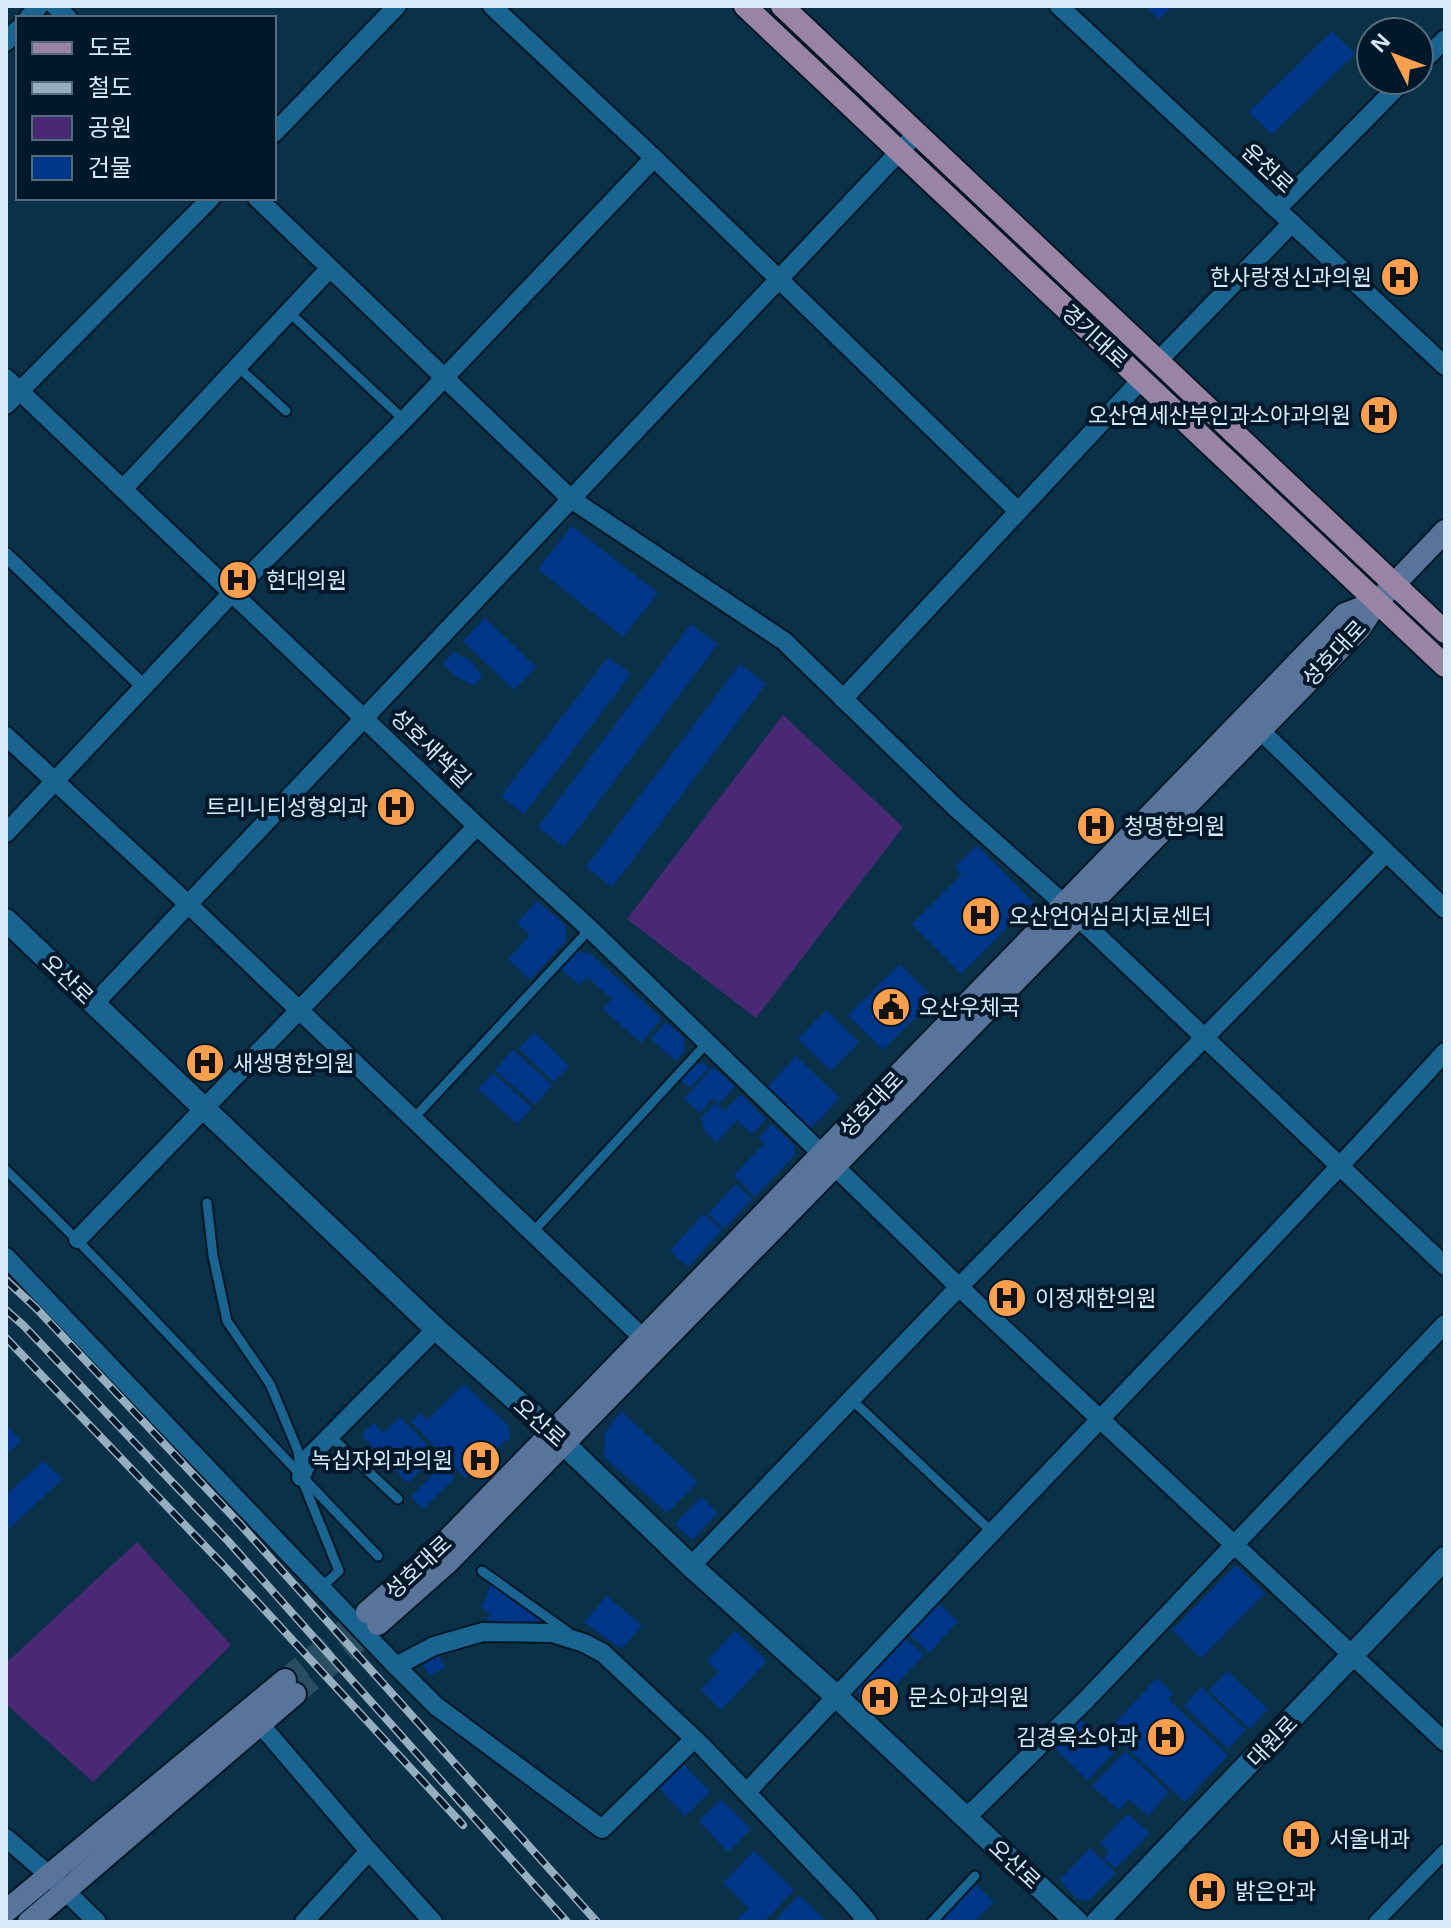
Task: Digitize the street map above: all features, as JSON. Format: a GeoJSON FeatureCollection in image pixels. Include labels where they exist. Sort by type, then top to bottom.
{"type":"FeatureCollection","features":[{"type":"Feature","properties":{"kind":"main road","name":"경기대로"},"geometry":{"type":"LineString","coordinates":[[745,6],[1445,666]]}},
{"type":"Feature","properties":{"kind":"main road","name":"경기대로"},"geometry":{"type":"LineString","coordinates":[[782,6],[1445,632]]}},
{"type":"Feature","properties":{"kind":"main road","name":"성호대로"},"geometry":{"type":"LineString","coordinates":[[1071,911],[1260,730],[1360,628],[1377,602],[1445,531]]}},
{"type":"Feature","properties":{"kind":"main road","name":"성호대로"},"geometry":{"type":"LineString","coordinates":[[373,1618],[436,1552],[558,1438],[1071,911],[1345,614],[1377,602]]}},
{"type":"Feature","properties":{"kind":"main road","name":"성호대로"},"geometry":{"type":"LineString","coordinates":[[558,1438],[643,1338],[828,1160]]}},
{"type":"Feature","properties":{"kind":"main road"},"geometry":{"type":"LineString","coordinates":[[6,1911],[57,1883],[260,1724],[290,1687],[57,1883],[29,1922]]}},
{"type":"Feature","properties":{"kind":"street"},"geometry":{"type":"LineString","coordinates":[[276,131],[397,6]]}},
{"type":"Feature","properties":{"kind":"street"},"geometry":{"type":"LineString","coordinates":[[492,6],[654,158],[1018,511]]}},
{"type":"Feature","properties":{"kind":"street","name":"운천로"},"geometry":{"type":"LineString","coordinates":[[1059,6],[1445,366]]}},
{"type":"Feature","properties":{"kind":"street"},"geometry":{"type":"LineString","coordinates":[[1277,209],[1388,96]]}},
{"type":"Feature","properties":{"kind":"street"},"geometry":{"type":"LineString","coordinates":[[94,1004],[917,133]]}},
{"type":"Feature","properties":{"kind":"street"},"geometry":{"type":"LineString","coordinates":[[6,833],[232,593],[445,378],[654,158]]}},
{"type":"Feature","properties":{"kind":"street"},"geometry":{"type":"LineString","coordinates":[[6,405],[13,384],[209,200]]}},
{"type":"Feature","properties":{"kind":"street"},"geometry":{"type":"LineString","coordinates":[[259,200],[571,499],[784,641],[956,808],[1071,911],[1445,1266]]}},
{"type":"Feature","properties":{"kind":"street"},"geometry":{"type":"LineString","coordinates":[[1158,361],[1292,223]]}},
{"type":"Feature","properties":{"kind":"street"},"geometry":{"type":"LineString","coordinates":[[123,489],[330,268]]}},
{"type":"Feature","properties":{"kind":"street"},"geometry":{"type":"LineString","coordinates":[[843,699],[1141,380]]}},
{"type":"Feature","properties":{"kind":"street","name":"성호새싹길"},"geometry":{"type":"LineString","coordinates":[[13,384],[477,826],[590,929],[959,1287],[1445,1742]]}},
{"type":"Feature","properties":{"kind":"street"},"geometry":{"type":"LineString","coordinates":[[6,555],[144,687]]}},
{"type":"Feature","properties":{"kind":"street"},"geometry":{"type":"LineString","coordinates":[[1260,730],[1445,909]]}},
{"type":"Feature","properties":{"kind":"street"},"geometry":{"type":"LineString","coordinates":[[6,736],[188,904],[643,1338]]}},
{"type":"Feature","properties":{"kind":"street"},"geometry":{"type":"LineString","coordinates":[[78,1239],[477,826]]}},
{"type":"Feature","properties":{"kind":"street"},"geometry":{"type":"LineString","coordinates":[[691,1566],[959,1287],[1386,853]]}},
{"type":"Feature","properties":{"kind":"street","name":"오산로"},"geometry":{"type":"LineString","coordinates":[[6,920],[436,1329],[558,1438],[691,1566],[836,1696],[1077,1922]]}},
{"type":"Feature","properties":{"kind":"street"},"geometry":{"type":"LineString","coordinates":[[747,1792],[1340,1167],[1445,1052]]}},
{"type":"Feature","properties":{"kind":"street"},"geometry":{"type":"LineString","coordinates":[[6,1257],[436,1706],[602,1829],[694,1739]]}},
{"type":"Feature","properties":{"kind":"street"},"geometry":{"type":"LineString","coordinates":[[966,1818],[1086,1700],[1445,1324]]}},
{"type":"Feature","properties":{"kind":"street"},"geometry":{"type":"LineString","coordinates":[[301,1477],[310,1456],[436,1329]]}},
{"type":"Feature","properties":{"kind":"street","name":"대원로"},"geometry":{"type":"LineString","coordinates":[[1097,1922],[1445,1558]]}},
{"type":"Feature","properties":{"kind":"street"},"geometry":{"type":"LineString","coordinates":[[396,1666],[434,1646],[483,1632],[552,1633],[603,1653],[747,1792],[868,1922]]}},
{"type":"Feature","properties":{"kind":"street"},"geometry":{"type":"LineString","coordinates":[[260,1724],[433,1922]]}},
{"type":"Feature","properties":{"kind":"street"},"geometry":{"type":"LineString","coordinates":[[6,1838],[97,1922]]}},
{"type":"Feature","properties":{"kind":"street"},"geometry":{"type":"LineString","coordinates":[[304,1922],[369,1851]]}},
{"type":"Feature","properties":{"kind":"street"},"geometry":{"type":"LineString","coordinates":[[1376,1922],[1445,1851]]}},
{"type":"Feature","properties":{"kind":"lane"},"geometry":{"type":"LineString","coordinates":[[289,312],[404,420]]}},
{"type":"Feature","properties":{"kind":"lane"},"geometry":{"type":"LineString","coordinates":[[238,367],[286,411]]}},
{"type":"Feature","properties":{"kind":"lane"},"geometry":{"type":"LineString","coordinates":[[413,1119],[590,929]]}},
{"type":"Feature","properties":{"kind":"lane"},"geometry":{"type":"LineString","coordinates":[[532,1233],[707,1043]]}},
{"type":"Feature","properties":{"kind":"lane"},"geometry":{"type":"LineString","coordinates":[[6,1170],[78,1239],[378,1556]]}},
{"type":"Feature","properties":{"kind":"lane"},"geometry":{"type":"LineString","coordinates":[[207,1203],[213,1256],[227,1321],[270,1384],[298,1451],[301,1477],[339,1571],[321,1588]]}},
{"type":"Feature","properties":{"kind":"lane"},"geometry":{"type":"LineString","coordinates":[[851,1399],[992,1532]]}},
{"type":"Feature","properties":{"kind":"lane"},"geometry":{"type":"LineString","coordinates":[[330,1436],[398,1499]]}},
{"type":"Feature","properties":{"kind":"lane"},"geometry":{"type":"LineString","coordinates":[[482,1571],[584,1643]]}},
{"type":"Feature","properties":{"kind":"lane"},"geometry":{"type":"LineString","coordinates":[[932,1922],[975,1876]]}},
{"type":"Feature","properties":{"kind":"green space"},"geometry":{"type":"Polygon","coordinates":[[[783,715],[903,827],[756,1018],[627,919],[783,715]]]}},
{"type":"Feature","properties":{"kind":"green space"},"geometry":{"type":"Polygon","coordinates":[[[137,1542],[231,1645],[93,1782],[6,1704],[6,1663],[137,1542]]]}},
{"type":"Feature","properties":{"kind":"building"},"geometry":{"type":"Polygon","coordinates":[[[1145,6],[1172,6],[1159,19],[1145,6]]]}},
{"type":"Feature","properties":{"kind":"building"},"geometry":{"type":"Polygon","coordinates":[[[1332,31],[1355,54],[1272,134],[1249,112],[1332,31]]]}},
{"type":"Feature","properties":{"kind":"building"},"geometry":{"type":"Polygon","coordinates":[[[572,526],[658,593],[623,637],[538,569],[572,526]]]}},
{"type":"Feature","properties":{"kind":"building"},"geometry":{"type":"Polygon","coordinates":[[[485,618],[536,667],[514,690],[463,641],[485,618]]]}},
{"type":"Feature","properties":{"kind":"building"},"geometry":{"type":"Polygon","coordinates":[[[691,624],[718,644],[564,847],[538,827],[691,624]]]}},
{"type":"Feature","properties":{"kind":"building"},"geometry":{"type":"Polygon","coordinates":[[[453,652],[471,661],[482,676],[475,686],[455,676],[443,664],[453,652]]]}},
{"type":"Feature","properties":{"kind":"building"},"geometry":{"type":"Polygon","coordinates":[[[608,657],[631,674],[524,814],[501,796],[608,657]]]}},
{"type":"Feature","properties":{"kind":"building"},"geometry":{"type":"Polygon","coordinates":[[[740,664],[766,684],[612,887],[586,867],[740,664]]]}},
{"type":"Feature","properties":{"kind":"building"},"geometry":{"type":"Polygon","coordinates":[[[977,845],[1033,902],[961,974],[912,924],[962,874],[955,867],[977,845]]]}},
{"type":"Feature","properties":{"kind":"building"},"geometry":{"type":"Polygon","coordinates":[[[537,901],[566,925],[566,941],[530,980],[508,959],[530,935],[517,923],[537,901]]]}},
{"type":"Feature","properties":{"kind":"building"},"geometry":{"type":"Polygon","coordinates":[[[578,951],[591,954],[662,1019],[641,1043],[603,1009],[612,999],[587,977],[579,985],[561,969],[578,951]]]}},
{"type":"Feature","properties":{"kind":"building"},"geometry":{"type":"Polygon","coordinates":[[[900,964],[934,999],[883,1050],[848,1015],[900,964]]]}},
{"type":"Feature","properties":{"kind":"building"},"geometry":{"type":"Polygon","coordinates":[[[826,1010],[859,1042],[831,1071],[798,1039],[826,1010]]]}},
{"type":"Feature","properties":{"kind":"building"},"geometry":{"type":"Polygon","coordinates":[[[666,1022],[684,1038],[684,1052],[676,1061],[651,1039],[666,1022]]]}},
{"type":"Feature","properties":{"kind":"building"},"geometry":{"type":"Polygon","coordinates":[[[534,1032],[569,1066],[554,1082],[519,1049],[534,1032]]]}},
{"type":"Feature","properties":{"kind":"building"},"geometry":{"type":"Polygon","coordinates":[[[513,1050],[552,1085],[535,1105],[495,1070],[513,1050]]]}},
{"type":"Feature","properties":{"kind":"building"},"geometry":{"type":"Polygon","coordinates":[[[796,1056],[840,1098],[809,1130],[766,1089],[796,1056]]]}},
{"type":"Feature","properties":{"kind":"building"},"geometry":{"type":"Polygon","coordinates":[[[704,1063],[709,1068],[690,1088],[681,1080],[695,1064],[704,1063]]]}},
{"type":"Feature","properties":{"kind":"building"},"geometry":{"type":"Polygon","coordinates":[[[713,1067],[735,1086],[719,1104],[713,1098],[700,1113],[684,1099],[713,1067]]]}},
{"type":"Feature","properties":{"kind":"building"},"geometry":{"type":"Polygon","coordinates":[[[493,1073],[532,1108],[517,1124],[478,1089],[493,1073]]]}},
{"type":"Feature","properties":{"kind":"building"},"geometry":{"type":"Polygon","coordinates":[[[741,1094],[766,1119],[752,1134],[737,1120],[716,1143],[704,1130],[701,1118],[715,1103],[724,1111],[741,1094]]]}},
{"type":"Feature","properties":{"kind":"building"},"geometry":{"type":"Polygon","coordinates":[[[772,1124],[794,1145],[795,1155],[755,1197],[734,1175],[764,1144],[758,1138],[772,1124]]]}},
{"type":"Feature","properties":{"kind":"building"},"geometry":{"type":"Polygon","coordinates":[[[736,1184],[752,1199],[724,1229],[708,1214],[736,1184]]]}},
{"type":"Feature","properties":{"kind":"building"},"geometry":{"type":"Polygon","coordinates":[[[703,1214],[722,1230],[688,1267],[670,1251],[703,1214]]]}},
{"type":"Feature","properties":{"kind":"building"},"geometry":{"type":"Polygon","coordinates":[[[464,1384],[509,1426],[510,1437],[465,1478],[411,1422],[420,1413],[427,1420],[464,1384]]]}},
{"type":"Feature","properties":{"kind":"building"},"geometry":{"type":"Polygon","coordinates":[[[621,1411],[698,1482],[667,1513],[604,1457],[605,1433],[621,1411]]]}},
{"type":"Feature","properties":{"kind":"building"},"geometry":{"type":"Polygon","coordinates":[[[400,1417],[437,1455],[408,1483],[361,1435],[374,1423],[383,1433],[400,1417]]]}},
{"type":"Feature","properties":{"kind":"building"},"geometry":{"type":"Polygon","coordinates":[[[6,1425],[21,1441],[6,1455],[6,1425]]]}},
{"type":"Feature","properties":{"kind":"building"},"geometry":{"type":"Polygon","coordinates":[[[43,1461],[63,1479],[6,1531],[6,1495],[43,1461]]]}},
{"type":"Feature","properties":{"kind":"building"},"geometry":{"type":"Polygon","coordinates":[[[442,1465],[455,1478],[423,1509],[411,1497],[442,1465]]]}},
{"type":"Feature","properties":{"kind":"building"},"geometry":{"type":"Polygon","coordinates":[[[701,1497],[718,1513],[692,1540],[675,1524],[701,1497]]]}},
{"type":"Feature","properties":{"kind":"building"},"geometry":{"type":"Polygon","coordinates":[[[1236,1565],[1265,1593],[1201,1658],[1172,1630],[1236,1565]]]}},
{"type":"Feature","properties":{"kind":"building"},"geometry":{"type":"Polygon","coordinates":[[[491,1584],[542,1622],[540,1627],[487,1621],[490,1613],[481,1608],[491,1584]]]}},
{"type":"Feature","properties":{"kind":"building"},"geometry":{"type":"Polygon","coordinates":[[[607,1596],[642,1626],[621,1649],[584,1622],[607,1596]]]}},
{"type":"Feature","properties":{"kind":"building"},"geometry":{"type":"Polygon","coordinates":[[[936,1601],[958,1621],[929,1653],[907,1633],[936,1601]]]}},
{"type":"Feature","properties":{"kind":"building"},"geometry":{"type":"Polygon","coordinates":[[[735,1631],[767,1661],[721,1710],[701,1690],[718,1672],[707,1661],[735,1631]]]}},
{"type":"Feature","properties":{"kind":"building"},"geometry":{"type":"Polygon","coordinates":[[[903,1636],[924,1655],[874,1708],[854,1688],[903,1636]]]}},
{"type":"Feature","properties":{"kind":"building"},"geometry":{"type":"Polygon","coordinates":[[[438,1655],[445,1667],[430,1676],[423,1665],[438,1655]]]}},
{"type":"Feature","properties":{"kind":"building"},"geometry":{"type":"Polygon","coordinates":[[[1227,1671],[1268,1709],[1250,1729],[1209,1691],[1227,1671]]]}},
{"type":"Feature","properties":{"kind":"building"},"geometry":{"type":"Polygon","coordinates":[[[1157,1678],[1173,1693],[1168,1699],[1228,1755],[1185,1802],[1108,1731],[1157,1678]]]}},
{"type":"Feature","properties":{"kind":"building"},"geometry":{"type":"Polygon","coordinates":[[[1201,1687],[1246,1730],[1228,1749],[1184,1706],[1201,1687]]]}},
{"type":"Feature","properties":{"kind":"building"},"geometry":{"type":"Polygon","coordinates":[[[1078,1717],[1107,1744],[1113,1738],[1120,1746],[1088,1780],[1051,1745],[1078,1717]]]}},
{"type":"Feature","properties":{"kind":"building"},"geometry":{"type":"Polygon","coordinates":[[[1125,1751],[1169,1792],[1148,1816],[1129,1799],[1119,1810],[1092,1786],[1125,1751]]]}},
{"type":"Feature","properties":{"kind":"building"},"geometry":{"type":"Polygon","coordinates":[[[684,1765],[710,1792],[685,1816],[659,1788],[684,1765]]]}},
{"type":"Feature","properties":{"kind":"building"},"geometry":{"type":"Polygon","coordinates":[[[721,1799],[751,1829],[728,1852],[699,1821],[721,1799]]]}},
{"type":"Feature","properties":{"kind":"building"},"geometry":{"type":"Polygon","coordinates":[[[1127,1814],[1150,1833],[1116,1868],[1104,1859],[1109,1851],[1100,1843],[1127,1814]]]}},
{"type":"Feature","properties":{"kind":"building"},"geometry":{"type":"Polygon","coordinates":[[[1090,1848],[1116,1873],[1088,1901],[1077,1899],[1060,1880],[1090,1848]]]}},
{"type":"Feature","properties":{"kind":"building"},"geometry":{"type":"Polygon","coordinates":[[[754,1851],[794,1890],[764,1922],[739,1922],[737,1920],[749,1908],[723,1883],[754,1851]]]}},
{"type":"Feature","properties":{"kind":"building"},"geometry":{"type":"Polygon","coordinates":[[[975,1883],[994,1902],[974,1922],[938,1922],[975,1883]]]}},
{"type":"Feature","properties":{"kind":"building"},"geometry":{"type":"Polygon","coordinates":[[[799,1895],[827,1922],[781,1922],[777,1918],[799,1895]]]}},
{"type":"Feature","properties":{"kind":"tunnel"},"geometry":{"type":"LineString","coordinates":[[285,1680],[367,1612]]}},
{"type":"Feature","properties":{"kind":"tunnel"},"geometry":{"type":"LineString","coordinates":[[295,1694],[378,1624]]}},
{"type":"Feature","properties":{"kind":"railway"},"geometry":{"type":"LineString","coordinates":[[6,1280],[239,1523],[597,1922]]}},
{"type":"Feature","properties":{"kind":"railway"},"geometry":{"type":"LineString","coordinates":[[6,1310],[227,1540],[567,1922]]}},
{"type":"Feature","properties":{"kind":"railway"},"geometry":{"type":"LineString","coordinates":[[6,1338],[226,1568],[463,1825]]}},
{"type":"Feature","properties":{"kind":"place","name":"한사랑정신과의원"},"geometry":{"type":"Point","coordinates":[1400,277]}},
{"type":"Feature","properties":{"kind":"place","name":"오산연세산부인과소아과의원"},"geometry":{"type":"Point","coordinates":[1379,415]}},
{"type":"Feature","properties":{"kind":"place","name":"현대의원"},"geometry":{"type":"Point","coordinates":[238,580]}},
{"type":"Feature","properties":{"kind":"place","name":"트리니티성형외과"},"geometry":{"type":"Point","coordinates":[396,807]}},
{"type":"Feature","properties":{"kind":"place","name":"청명한의원"},"geometry":{"type":"Point","coordinates":[1096,826]}},
{"type":"Feature","properties":{"kind":"place","name":"오산언어심리치료센터"},"geometry":{"type":"Point","coordinates":[981,916]}},
{"type":"Feature","properties":{"kind":"place","name":"오산우체국"},"geometry":{"type":"Point","coordinates":[891,1007]}},
{"type":"Feature","properties":{"kind":"place","name":"새생명한의원"},"geometry":{"type":"Point","coordinates":[205,1063]}},
{"type":"Feature","properties":{"kind":"place","name":"이정재한의원"},"geometry":{"type":"Point","coordinates":[1007,1298]}},
{"type":"Feature","properties":{"kind":"place","name":"녹십자외과의원"},"geometry":{"type":"Point","coordinates":[481,1460]}},
{"type":"Feature","properties":{"kind":"place","name":"문소아과의원"},"geometry":{"type":"Point","coordinates":[880,1697]}},
{"type":"Feature","properties":{"kind":"place","name":"김경욱소아과"},"geometry":{"type":"Point","coordinates":[1166,1737]}},
{"type":"Feature","properties":{"kind":"place","name":"서울내과"},"geometry":{"type":"Point","coordinates":[1301,1839]}},
{"type":"Feature","properties":{"kind":"place","name":"밝은안과"},"geometry":{"type":"Point","coordinates":[1207,1891]}}]}
